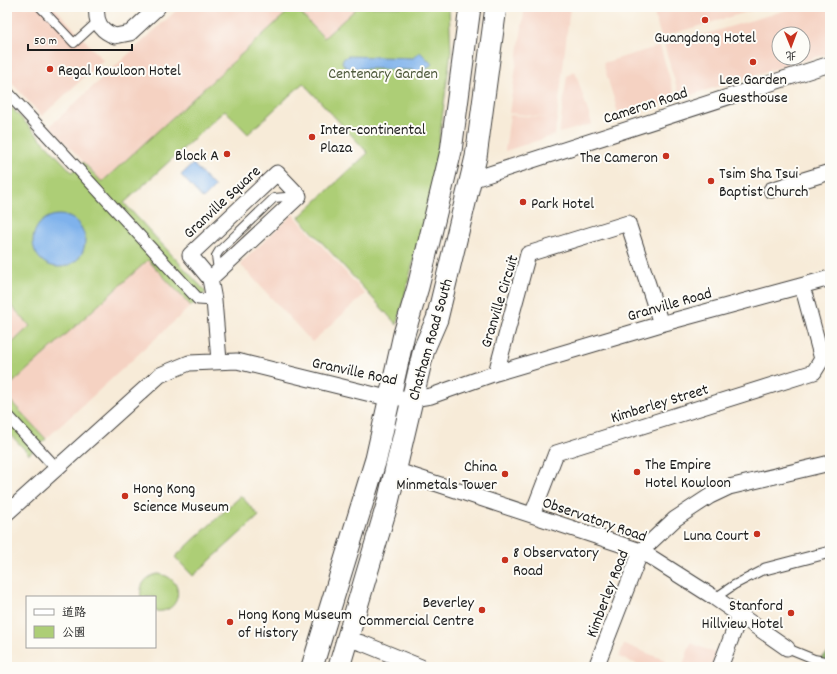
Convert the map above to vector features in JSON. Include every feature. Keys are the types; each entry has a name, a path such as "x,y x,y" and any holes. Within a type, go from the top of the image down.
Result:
{"main road":[{"name":"Chatham Road South","path":"312,667 376,460 404,334 418,287 439,201 451,150 470,7"},
{"name":"Chatham Road South","path":"339,667 388,502 424,349 437,319 471,180 476,157 496,7"},
{"path":"439,201 471,180"}],"street":[{"path":"97,7 97,22 108,34 115,36 123,36 130,33 158,7"},
{"name":"Cameron Road","path":"471,180 830,64"},
{"path":"7,92 198,300 214,300"},
{"path":"771,190 830,172"},
{"name":"Granville Square","path":"214,274 190,255 277,173 299,196 214,274 214,300 219,361"},
{"name":"Granville Circuit","path":"496,373 528,254 628,223 661,324"},
{"name":"Granville Road","path":"7,512 160,375 190,363 237,361 389,398 412,399 431,396 496,373 661,324 830,278"},
{"path":"800,286 805,296 826,357"},
{"name":"Kimberley Street","path":"532,515 556,453 814,372 826,357"},
{"path":"7,415 56,468"},
{"name":"Kimberley Road","path":"596,667 641,551 675,519 710,496 729,487 830,463"},
{"name":"Observatory Road","path":"395,470 641,551 715,598 787,648"},
{"path":"765,569 830,552"},
{"path":"720,667 740,615"},
{"path":"347,639 362,643 421,667"}],"lane":[{"path":"40,7 74,43 97,22"},
{"path":"715,598 734,585 765,569"},
{"path":"787,648 814,659 830,662"}],"shaded area":[{"name":"Regal Kowloon Hotel","path":"7,7 54,7 103,60 42,116 7,78"},
{"path":"180,7 276,7 284,15 102,182 50,126"},
{"path":"295,7 358,7 324,38"},
{"path":"525,7 570,7 555,135 505,151 510,115 552,118 509,113"},
{"path":"652,7 764,7 661,37"},
{"path":"796,7 830,7 830,53 811,58 811,26 771,26 771,66 784,66 771,70 769,67 770,71 680,98 664,45 695,36 700,49 696,37"},
{"path":"660,46 676,99 619,116 603,63"},
{"path":"575,71 592,124 559,133 567,76"},
{"path":"293,214 365,294 312,342 240,264"},
{"path":"148,259 191,306 46,439 7,397 7,388"},
{"path":"7,301 31,326 7,348"},
{"path":"691,643 717,654 711,667 682,667"},
{"path":"624,644 665,660 663,667 644,667 619,657"}],"green space":[{"name":"Centenary Garden","path":"293,7 295,7 324,38 358,7 449,7 451,51 433,186 397,325 299,217 368,153 303,83 248,134 225,110 124,203 206,292 191,306 148,260 7,388 7,348 30,326 7,301 7,103 72,172 83,162 102,182"},
{"path":"7,397 46,439 29,454 7,431"},
{"path":"241,496 259,516 193,576 175,557"},
{"path":"158,574 167,577 174,582 177,588 178,595 175,602 171,607 164,611 156,611 156,596 141,596 142,585 147,579"},
{"path":"830,651 830,667 810,667"}],"water":[{"path":"420,52 432,64 419,76 413,70 348,68 345,67 342,62 343,59 348,56 413,58"},
{"path":"193,164 215,187 203,199 181,175"},
{"path":"54,215 64,215 73,219 81,227 85,236 85,246 81,255 73,263 64,267 54,267 45,263 37,255 33,246 33,236 37,227 45,219"}],"place":[{"name":"Guangdong Hotel","path":"705,20"},
{"name":"Lee Garden Guesthouse","path":"753,62"},
{"name":"Regal Kowloon Hotel","path":"50,69"},
{"name":"Inter-continental Plaza","path":"312,137"},
{"name":"Block A","path":"227,154"},
{"name":"The Cameron","path":"666,156"},
{"name":"Tsim Sha Tsui Baptist Church","path":"711,181"},
{"name":"Park Hotel","path":"523,202"},
{"name":"The Empire Hotel Kowloon","path":"637,472"},
{"name":"China Minmetals Tower","path":"505,474"},
{"name":"Hong Kong Science Museum","path":"125,496"},
{"name":"Luna Court","path":"757,534"},
{"name":"8 Observatory Road","path":"505,560"},
{"name":"Beverley Commercial Centre","path":"482,610"},
{"name":"Stanford Hillview Hotel","path":"791,613"},
{"name":"Hong Kong Museum of History","path":"230,622"}]}
